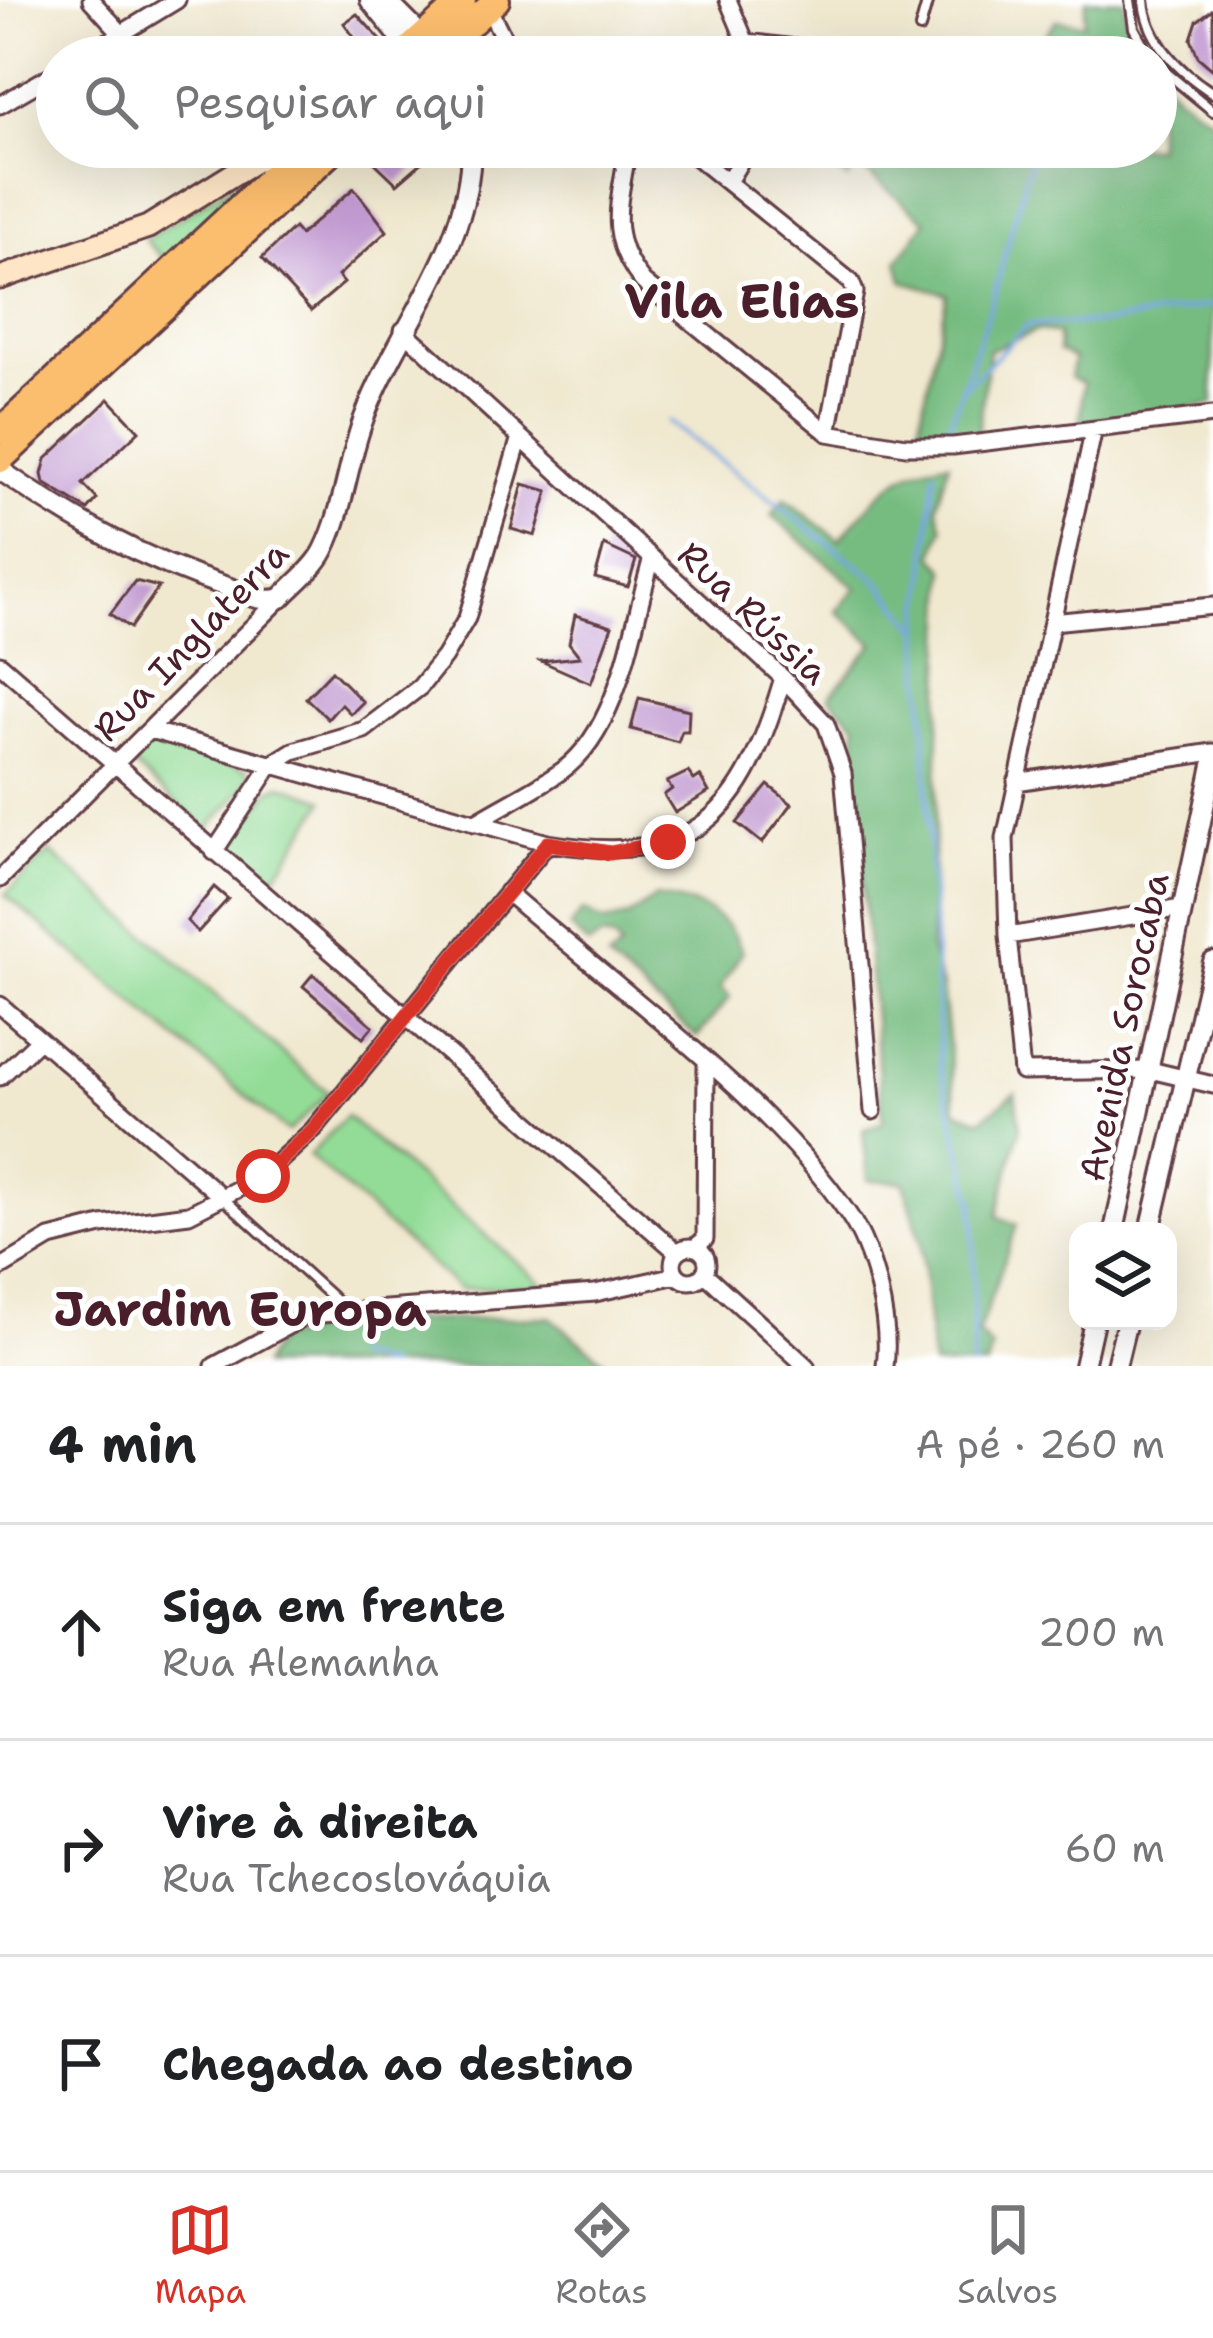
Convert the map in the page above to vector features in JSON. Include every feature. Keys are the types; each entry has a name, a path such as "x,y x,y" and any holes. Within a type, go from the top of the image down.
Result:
{"main road":[{"path":"443,36 483,2"},
{"path":"0,278 148,227 243,168"},
{"path":"0,431 281,168"},
{"path":"0,460 314,168"}],"street":[{"path":"91,0 122,34"},
{"path":"119,36 177,0"},
{"path":"370,0 400,36"},
{"path":"386,0 412,36"},
{"path":"728,0 743,36"},
{"path":"483,2 502,36"},
{"path":"0,106 36,85"},
{"name":"Rua Inglaterra","path":"0,879 324,551 364,418 403,330 452,244 471,168"},
{"path":"625,168 616,230 624,258 644,282 828,433 953,446 1093,433 1213,415"},
{"path":"713,168 839,267 855,292 828,433"},
{"path":"730,180 737,168"},
{"name":"Rua Rússia","path":"403,330 783,678 826,724 843,773 873,1112"},
{"path":"1093,433 1005,838 1008,936 1024,1075 1150,1070 1213,1085"},
{"path":"214,852 272,764 293,751 364,730 420,687 444,657 467,618 520,436"},
{"path":"0,470 97,534 154,563 261,599 281,598"},
{"path":"474,823 565,769 591,741 608,705 652,558"},
{"path":"1052,622 1213,606"},
{"path":"0,664 676,1252"},
{"path":"150,730 548,843 610,853 640,850 710,820 742,784 783,678"},
{"path":"1016,782 1213,752"},
{"name":"Avenida Sorocaba","path":"1116,1222 1213,766"},
{"path":"0,1268 50,1238 102,1225 189,1214 289,1156 548,843"},
{"path":"507,892 776,1128 851,1218 879,1293 886,1366"},
{"path":"1008,936 1182,908"},
{"name":"Avenida Sorocaba","path":"1152,1222 1213,962"},
{"path":"0,1005 223,1198"},
{"path":"0,1077 39,1040"},
{"path":"676,1252 705,1239 706,1065"},
{"path":"695,1247 706,1258 704,1273"},
{"path":"676,1252 672,1262 677,1275"},
{"path":"214,1366 237,1359 308,1315 344,1308 596,1293 677,1275 691,1281 704,1273"},
{"path":"704,1273 806,1366"},
{"path":"1084,1366 1092,1330"},
{"path":"1116,1366 1125,1330"}],"lane":[{"path":"920,28 928,0"},
{"path":"1130,0 1139,36"},
{"path":"1144,0 1145,17 1156,36"},
{"path":"1177,64 1213,93"},
{"path":"1177,83 1213,111"},
{"path":"1192,97 1201,86"},
{"path":"223,1198 344,1308"}],"green space":[{"path":"1086,0 1124,0 1132,36 1044,36 1056,20 1084,24"},
{"path":"1177,95 1213,120 1213,404 1080,425 1083,383 1070,377 1074,359 1059,351 1058,334 1038,330 989,350 978,435 916,441 947,294 903,281 898,261 926,221 862,168 1177,168"},
{"path":"258,168 268,168 167,262 145,240"},
{"path":"835,168 856,168 847,179"},
{"path":"949,462 937,506 943,528 934,555 946,570 930,949 942,986 956,1110 981,1120 1015,1093 1020,1128 997,1216 1017,1225 978,1334 992,1348 987,1366 932,1366 921,1243 904,1182 868,1180 863,1130 883,1122 856,809 856,724 829,697 874,644 837,611 856,588 772,515 785,499 839,540 886,488 913,471"},
{"path":"158,743 248,769 252,778 207,830 133,765 144,746"},
{"path":"282,785 325,800 274,879 231,844 270,790"},
{"path":"50,852 329,1093 288,1132 5,895"},
{"path":"656,897 684,902 719,918 742,952 720,988 730,997 697,1037 608,960 621,948 614,939 602,937 588,945 570,927 583,911 605,922 628,917"},
{"path":"346,1116 545,1286 459,1289 309,1156"},
{"path":"550,1317 611,1366 262,1366 276,1341 331,1326"}],"building":[{"path":"1213,9 1213,70 1198,57 1191,39 1197,21"},
{"path":"357,14 377,36 353,36 344,23"},
{"path":"380,168 416,168 397,184"},
{"path":"354,188 387,231 338,276 344,283 311,311 262,258 294,228 300,235"},
{"path":"109,399 139,431 83,484 97,499 88,510 44,483 42,474 46,459"},
{"path":"523,484 548,491 535,536 511,529"},
{"path":"604,545 636,560 628,587 595,578"},
{"path":"135,581 159,587 130,628 110,614"},
{"path":"575,615 612,626 591,683 541,661 580,657 569,643"},
{"path":"332,671 363,702 351,714 341,704 328,719 306,698"},
{"path":"639,698 689,710 688,731 682,731 678,742 631,729"},
{"path":"688,772 694,780 700,776 709,792 675,813 664,795 672,789 667,782"},
{"path":"768,785 792,804 762,843 737,823"},
{"path":"214,887 228,899 198,932 187,921"},
{"path":"313,974 373,1026 363,1038 303,986"}],"waterway":[{"path":"944,441 992,302 1028,168"},
{"path":"964,388 1028,325 1106,323 1213,305"},
{"path":"669,422 877,580 918,628"},
{"path":"935,472 920,630 940,1067 974,1204 973,1366"},
{"path":"353,1356 388,1366"}],"district":[{"name":"Vila Elias","path":"742,301"},
{"name":"Jardim Europa","path":"240,1309"}],"route":[{"path":"263,1176 313,1130 548,843 610,853 668,842"}]}
